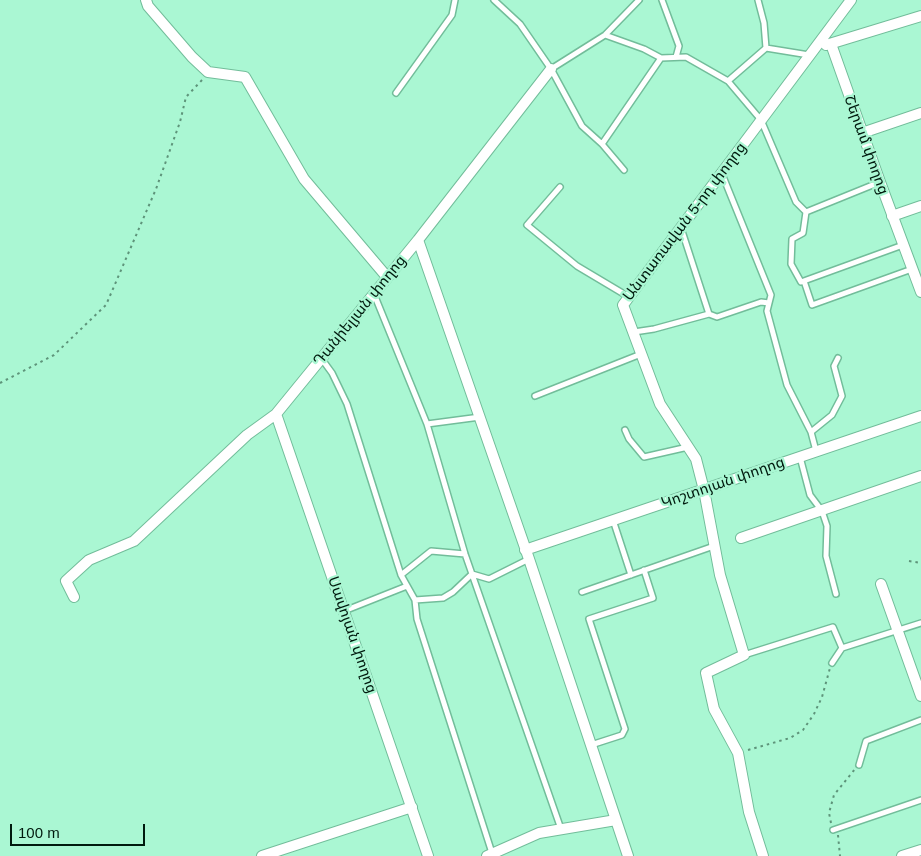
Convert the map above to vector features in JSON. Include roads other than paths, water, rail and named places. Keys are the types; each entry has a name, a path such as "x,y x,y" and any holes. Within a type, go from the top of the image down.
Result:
{"street":[{"path":"146,0 148,6 192,57 208,72 245,77 304,179 387,277"},
{"name":"Անտառավան 5-րդ փողոց","path":"744,655 720,576 696,458 660,404 623,305 851,0"},
{"path":"811,52 921,16"},
{"name":"Շերամ փողոց","path":"831,44 921,292"},
{"name":"Դանիելյան փողոց","path":"74,597 66,581 72,575 89,560 134,541 247,435 276,414 418,240 551,69"},
{"path":"862,133 921,113"},
{"path":"892,216 921,206"},
{"path":"418,240 527,554 628,856"},
{"name":"Սավոյան փողոց","path":"276,414 428,856"},
{"name":"Կոշտոյան փողոց","path":"527,554 613,520 921,416"},
{"path":"742,538 921,476"},
{"path":"881,584 921,696"},
{"path":"744,655 706,673 714,709 738,753 750,812 763,856"},
{"path":"262,856 412,807"},
{"path":"490,855 539,833 616,820"},
{"path":"902,856 921,850"}],"lane":[{"path":"396,93 452,15 455,0"},
{"path":"494,0 520,24 551,69 582,126 602,144 624,170"},
{"name":"Դանիելյան փողոց","path":"551,69 605,35 639,0"},
{"path":"662,0 679,46 676,57"},
{"path":"758,0 764,23 766,48"},
{"path":"605,35 644,49 661,58 686,57 728,82 761,120 796,202 806,212"},
{"path":"728,82 766,48 811,52"},
{"path":"602,144 661,58"},
{"path":"721,173 771,294 767,311 787,385 812,432 816,452"},
{"path":"806,212 880,182"},
{"path":"560,187 527,225 578,266 628,297"},
{"path":"806,212 803,233 792,239 791,264 801,282 903,245"},
{"path":"681,228 709,314"},
{"path":"804,281 812,305 912,269"},
{"path":"374,293 427,424 465,554 562,829"},
{"path":"633,332 654,329 709,314 717,317 761,302 769,303"},
{"path":"536,396 641,354"},
{"path":"321,358 332,373 346,404 401,574 415,600 417,619 490,855"},
{"path":"812,432 832,415 842,396 834,366 838,358"},
{"path":"427,424 480,417"},
{"path":"625,430 629,439 644,457 688,446"},
{"path":"800,457 810,495 822,511 827,526 826,556 836,594"},
{"path":"613,520 631,575"},
{"path":"582,592 715,546"},
{"path":"401,574 432,551 465,554"},
{"path":"472,574 489,579 527,554"},
{"path":"591,745 622,735 625,729 589,619 652,598 644,570"},
{"path":"415,600 443,598 453,592 472,574"},
{"path":"344,611 407,586"},
{"path":"832,664 842,648 921,623"},
{"path":"744,655 832,627 842,648"},
{"path":"859,766 866,741 921,720"},
{"path":"834,830 921,800"}]}
